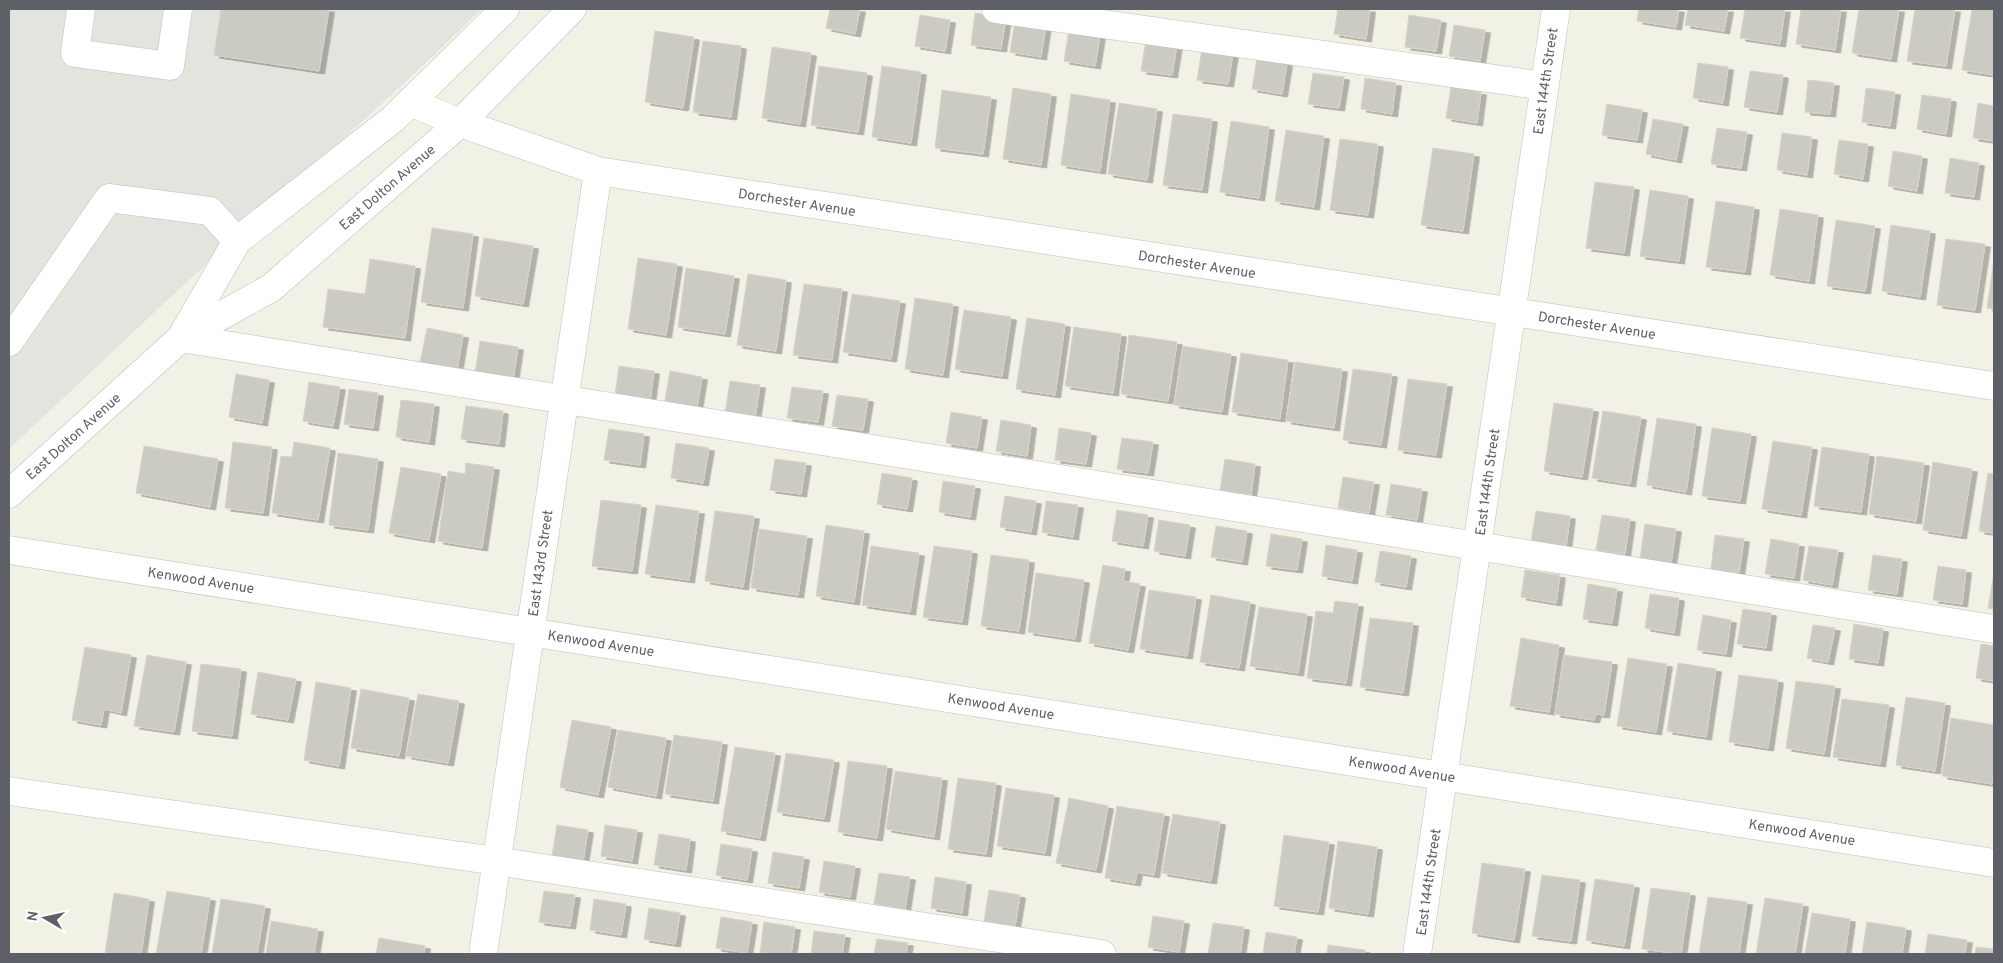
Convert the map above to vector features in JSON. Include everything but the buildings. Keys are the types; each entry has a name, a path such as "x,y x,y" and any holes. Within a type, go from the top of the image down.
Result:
{"street":[{"path":"81,9 75,53 170,66 178,9"},
{"name":"East Dolton Avenue","path":"181,338 237,241 393,119 506,9"},
{"name":"East Dolton Avenue","path":"15,480 181,338 271,288 460,123 572,9"},
{"path":"996,9 1544,86"},
{"name":"East 144th Street","path":"1417,954 1556,9"},
{"name":"Dorchester Avenue","path":"410,102 460,123 598,171 1994,386"},
{"name":"East 143rd Street","path":"483,954 598,171"},
{"path":"9,342 109,198 210,211 237,241"},
{"path":"181,338 1994,630"},
{"name":"Kenwood Avenue","path":"9,550 1994,863"},
{"path":"9,791 496,861 1102,954"}],"shaded area":[{"path":"9,9 481,9 428,61 190,279 9,449"}]}
